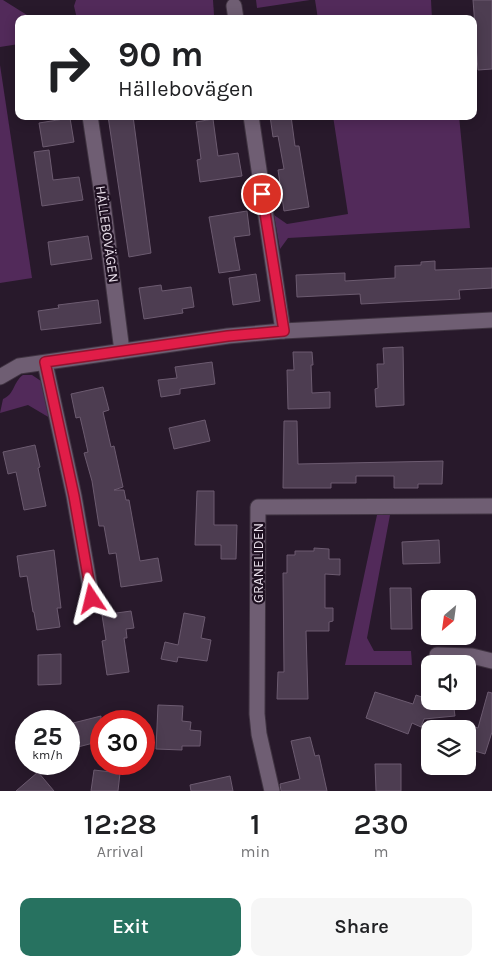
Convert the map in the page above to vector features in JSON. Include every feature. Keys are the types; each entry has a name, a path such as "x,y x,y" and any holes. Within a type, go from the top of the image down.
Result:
{"street":[{"name":"HÄLLEBOVÄGEN","path":"91,120 122,352"},
{"path":"251,120 284,331"},
{"path":"0,378 19,366 228,336 284,331 492,320"},
{"path":"45,362 74,496 92,599"},
{"name":"GRANELIDEN","path":"272,791 259,734 257,714 258,507 492,506"},
{"path":"476,657 492,662"}],"shaded area":[{"path":"0,0 3,0 27,15 15,15 15,45 0,47"},
{"path":"76,0 213,0 214,15 76,15 74,6"},
{"path":"256,0 310,0 257,8"},
{"path":"315,0 431,0 432,15 317,15"},
{"path":"0,65 32,278 0,283"},
{"path":"334,120 459,120 470,228 288,238 280,249 274,215 287,224 348,214"},
{"path":"23,375 32,375 41,381 50,418 28,405 0,413 3,399 10,394 17,381"},
{"path":"377,515 390,515 367,638 374,651 411,651 412,665 345,665"}],"building":[{"path":"473,0 492,0 492,69 478,70 477,15 474,15"},
{"path":"70,120 74,142 43,147 39,123"},
{"path":"109,120 134,120 151,253 129,257"},
{"path":"213,120 218,156 238,153 242,176 200,182 197,160 201,159 196,122"},
{"path":"271,120 292,120 295,146 299,146 309,207 284,211 278,170 284,169 278,136 273,137"},
{"path":"49,150 53,180 79,177 83,200 42,206 34,152"},
{"path":"247,211 250,235 234,237 240,270 219,273 209,217"},
{"path":"88,236 92,259 51,265 48,242"},
{"path":"435,261 435,270 492,268 492,288 459,290 460,299 361,304 360,294 297,297 296,275 345,273 345,281 395,278 395,266 421,265 421,262"},
{"path":"256,274 260,301 233,305 229,278"},
{"path":"161,285 162,291 191,287 194,307 182,309 183,313 144,319 139,288"},
{"path":"98,300 101,323 41,330 38,311 59,308 58,305"},
{"path":"403,347 404,405 376,407 375,389 378,388 377,364 384,364 383,348"},
{"path":"293,352 312,352 312,393 330,392 330,408 288,409 287,370 294,370"},
{"path":"212,362 215,384 180,389 180,394 161,397 158,380 177,378 175,367"},
{"path":"103,387 109,410 103,412 111,447 114,446 123,487 114,490 124,490 126,500 129,500 140,561 158,558 162,581 121,587 116,553 109,554 104,526 99,526 92,481 84,453 88,452 80,417 76,418 71,394"},
{"path":"205,420 210,441 174,449 169,428"},
{"path":"284,421 297,421 298,464 443,461 442,484 418,484 418,488 394,488 394,476 356,476 356,483 331,483 331,488 283,488"},
{"path":"35,445 46,506 24,510 16,472 8,474 3,452"},
{"path":"197,491 214,491 214,525 237,525 236,559 221,559 221,545 195,545"},
{"path":"439,540 440,563 403,564 402,542"},
{"path":"314,548 329,549 329,559 340,559 340,575 325,574 325,608 333,608 333,621 329,622 329,631 306,631 308,699 277,699 278,672 284,672 283,573 287,573 287,555 295,555 295,551 314,551"},
{"path":"54,550 61,608 57,608 60,627 37,630 27,576 20,577 17,556"},
{"path":"390,588 411,588 412,629 391,629"},
{"path":"131,611 134,628 126,629 127,638 124,638 129,672 107,675 102,641 106,640 102,615"},
{"path":"184,613 205,617 201,638 211,640 207,661 178,657 177,662 161,659 165,642 178,645"},
{"path":"61,654 61,684 38,685 38,655"},
{"path":"375,692 413,704 416,695 421,697 421,710 454,710 455,716 424,719 421,720 421,727 412,723 408,734 366,718"},
{"path":"488,692 492,693 492,732 485,754 476,751 476,727 478,728"},
{"path":"158,705 183,706 182,721 191,722 190,730 201,731 200,746 182,746 182,750 156,749"},
{"path":"90,719 90,744 80,746 80,721"},
{"path":"310,737 315,756 319,755 327,791 281,791 280,784 300,779 291,741"},
{"path":"375,764 401,764 401,791 376,791"},
{"path":"35,775 41,775 54,791 16,791"},
{"path":"93,775 120,775 118,791 91,791"},
{"path":"230,776 233,791 191,791 190,785"}],"route":[{"path":"92,599 74,496 45,362 228,336 284,331 262,194"}]}
